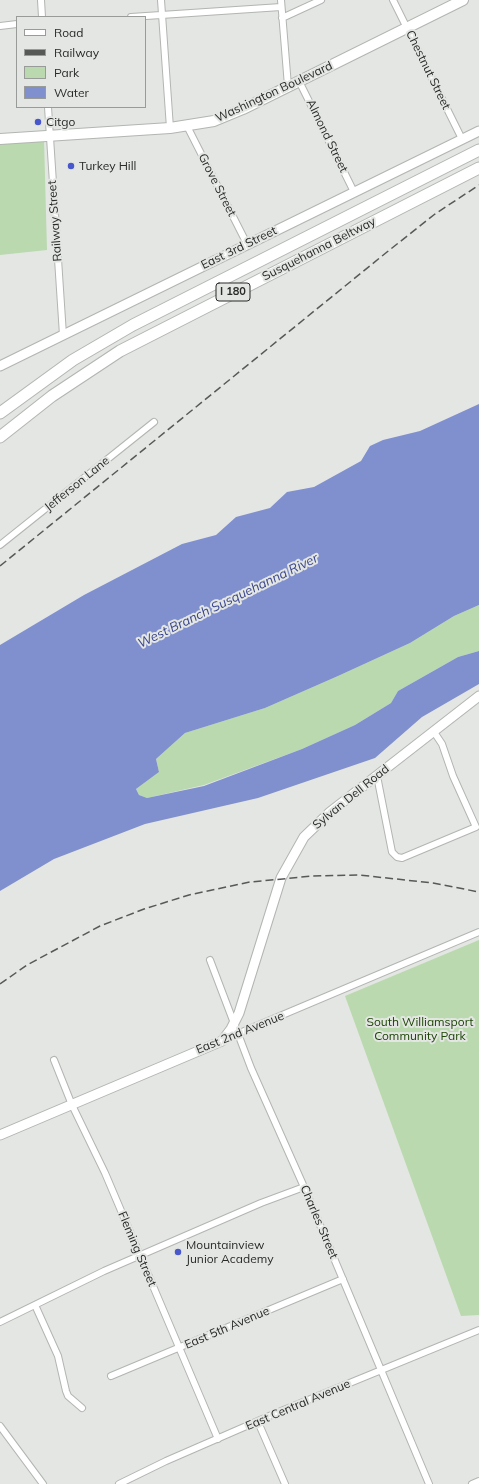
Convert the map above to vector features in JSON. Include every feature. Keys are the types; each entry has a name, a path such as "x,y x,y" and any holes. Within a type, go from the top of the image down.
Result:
{"highway":[{"name":"Susquehanna Beltway","path":"0,413 73,360 133,325 479,150"},
{"name":"Susquehanna Beltway","path":"0,437 52,396 96,365 154,332 479,168"},
{"path":"0,447 96,365"}],"main road":[{"name":"Washington Boulevard","path":"0,139 170,128 223,118 463,0"}],"street":[{"path":"41,0 42,16"},
{"path":"161,0 170,128"},
{"path":"282,18 321,0"},
{"name":"Chestnut Street","path":"393,0 462,139"},
{"path":"146,16 281,3 288,86"},
{"path":"0,26 16,24"},
{"name":"Almond Street","path":"299,81 354,192"},
{"name":"Railway Street","path":"48,108 63,336"},
{"name":"Grove Street","path":"187,126 247,244"},
{"name":"East 3rd Street","path":"0,366 479,131"},
{"name":"Jefferson Lane","path":"0,545 154,422"},
{"name":"Sylvan Dell Road","path":"222,1041 235,1023 244,999 279,883 296,849 314,826 479,696"},
{"path":"376,776 392,852 396,857 402,858 476,827 473,816 453,776 442,744 434,732"},
{"name":"East 2nd Avenue","path":"0,1135 479,932"},
{"name":"Charles Street","path":"210,960 238,1034 276,1126 343,1278 429,1484"},
{"name":"Fleming Street","path":"54,1060 72,1105 105,1173 178,1349 218,1439"},
{"path":"0,1322 140,1255 304,1187"},
{"name":"East 5th Avenue","path":"111,1376 343,1278"},
{"path":"35,1305 58,1356 66,1391 82,1408"},
{"name":"East Central Avenue","path":"119,1484 218,1439 479,1330"},
{"path":"258,1422 285,1484"},
{"path":"0,1426 43,1484"},
{"path":"472,1484 479,1481"}],"green space":[{"path":"44,140 47,250 0,255 0,143"},
{"path":"479,605 479,651 458,657 398,691 391,703 355,725 302,749 204,785 147,798 139,795 136,789 159,772 156,759 185,733 265,708 410,643 454,616"},
{"name":"South Williamsport Community Park","path":"479,940 479,1315 461,1316 345,996"}],"water":[{"name":"West Branch Susquehanna River","path":"479,404 479,605 454,616 410,643 265,708 185,733 156,759 159,772 136,789 139,795 147,798 204,786 302,749 355,725 391,703 398,691 458,657 479,651 479,684 422,717 375,758 258,798 145,824 54,859 0,891 0,645 84,595 182,544 216,535 236,517 270,508 287,492 314,487 361,461 370,446 383,440 420,431"}],"railway":[{"path":"0,566 387,252 435,214 479,185"},
{"path":"0,984 27,965 100,926 144,909 189,895 250,882 313,876 359,875 433,883 479,892"}],"place":[{"name":"Citgo","path":"38,122"},
{"name":"Turkey Hill","path":"71,166"},
{"name":"Mountainview Junior Academy","path":"178,1252"}]}
